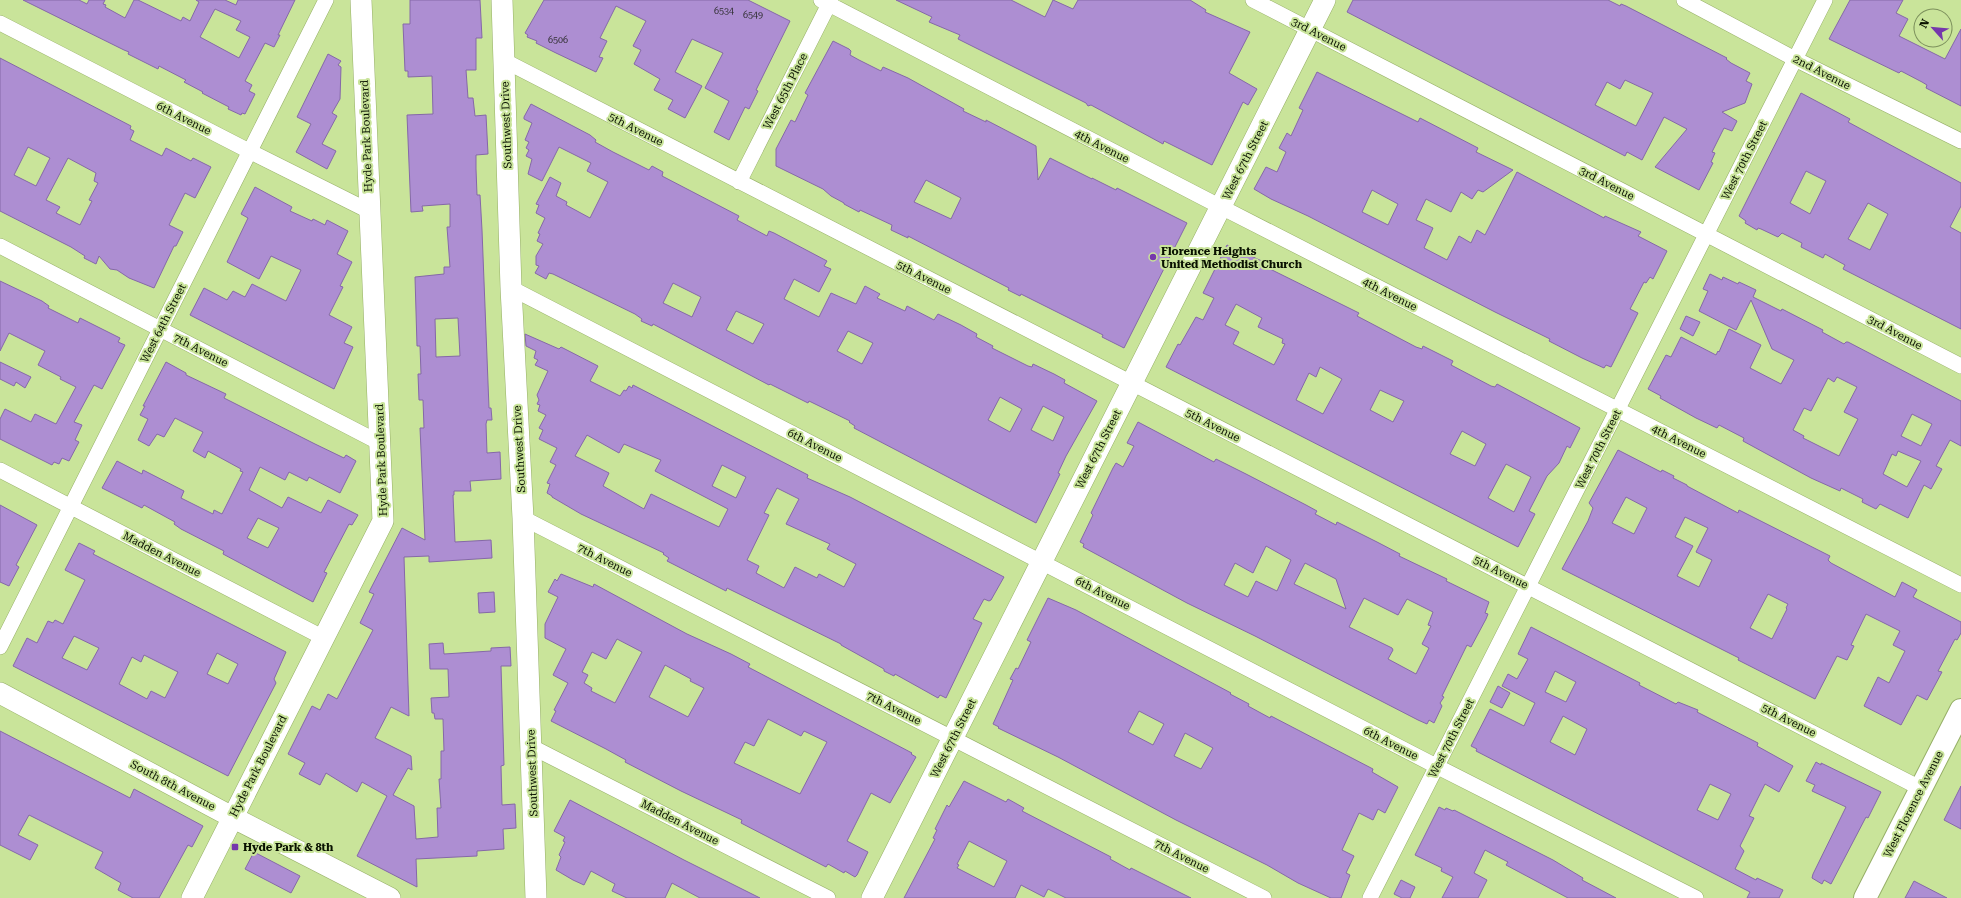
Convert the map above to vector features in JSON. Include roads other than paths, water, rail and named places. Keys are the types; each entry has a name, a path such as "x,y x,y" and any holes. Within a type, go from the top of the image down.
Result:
{"main road":[{"name":"West Florence Avenue","path":"1865,898 1961,710"}],"street":[{"name":"West 64th Street","path":"0,647 326,0"},
{"name":"Hyde Park Boulevard","path":"192,898 383,521 361,0"},
{"name":"Southwest Drive","path":"502,0 511,288 523,518 536,898"},
{"name":"3rd Avenue","path":"1253,0 1961,366"},
{"name":"West 67th Street","path":"872,898 1325,0"},
{"name":"2nd Avenue","path":"1684,0 1795,59 1961,141"},
{"name":"West 70th Street","path":"1370,898 1825,0"},
{"name":"West 65th Place","path":"739,182 827,1"},
{"name":"4th Avenue","path":"827,1 1221,207 1961,585"},
{"name":"6th Avenue","path":"0,23 249,152 369,211"},
{"name":"5th Avenue","path":"505,61 1920,788"},
{"name":"7th Avenue","path":"0,246 380,443"},
{"name":"6th Avenue","path":"511,288 1436,766 1696,898"},
{"name":"Madden Avenue","path":"0,470 324,638"},
{"name":"7th Avenue","path":"523,518 1264,898"},
{"name":"South 8th Avenue","path":"0,693 232,817 390,898"},
{"name":"Madden Avenue","path":"532,746 828,898"}],"place":[{"name":"Florence Heights United Methodist Church","path":"1153,257"},
{"name":"Hyde Park & 8th","path":"235,847"}]}
